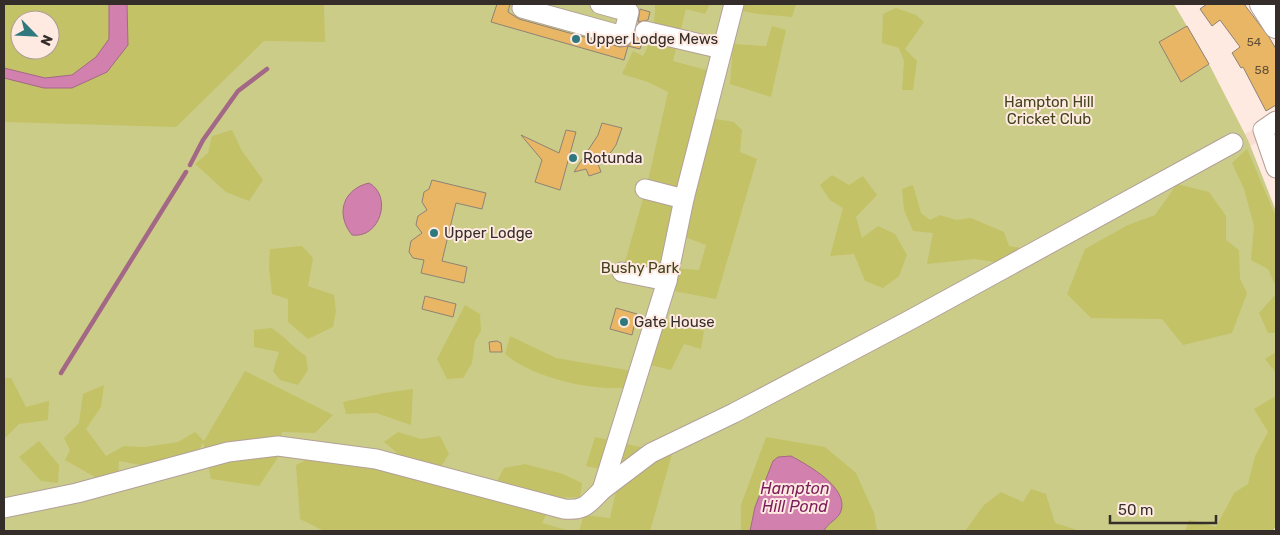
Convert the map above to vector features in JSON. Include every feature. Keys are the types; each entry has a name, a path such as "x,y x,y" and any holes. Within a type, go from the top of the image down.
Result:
{"main road":[{"path":"1262,4 1276,26"}],"lane":[{"path":"524,4 522,8 623,36 634,28 722,49"},
{"path":"600,4 628,12 634,28"},
{"path":"602,490 667,281 684,199 734,4"},
{"path":"1276,121 1262,130 1276,168"},
{"path":"4,508 77,493 228,452 278,446 376,459 564,509 578,510 587,506 602,490 651,453 726,417 910,320 1233,143"},
{"path":"645,189 684,199"},
{"path":"622,272 667,281"}],"shaded area":[{"path":"4,4 324,4 325,42 264,41 176,127 4,122"},
{"path":"655,4 710,4 705,14 686,9 673,61 710,71 698,116 734,122 742,130 740,152 757,159 716,299 674,291 674,268 699,270 706,245 674,233 665,272 657,274 625,262 648,181 668,92 648,82 622,74 633,51 643,56 649,44 653,31"},
{"path":"720,4 796,4 792,17 747,12"},
{"path":"896,8 916,15 924,22 905,49 917,61 913,90 902,90 904,61 899,48 882,43 883,14"},
{"path":"772,26 786,30 771,97 730,84 733,44 766,46"},
{"path":"1276,115 1276,133 1250,146 1245,134"},
{"path":"232,130 242,151 263,180 249,201 226,192 195,164 208,153 212,136"},
{"path":"1247,149 1276,217 1276,287 1268,269 1251,260 1254,226 1244,189 1232,163"},
{"path":"832,175 849,185 863,176 877,195 856,217 862,238 878,226 895,234 907,255 899,276 883,288 865,281 854,254 830,256 843,208 830,200 820,185"},
{"path":"1177,184 1209,192 1226,216 1226,240 1239,250 1240,279 1247,293 1232,333 1183,345 1162,319 1091,318 1067,294 1085,249 1128,225 1155,215"},
{"path":"913,185 921,213 930,220 940,215 956,220 971,218 1004,232 1009,246 1021,248 1021,261 1015,265 975,259 927,264 933,233 913,231 904,210 902,189"},
{"path":"302,246 313,258 308,286 334,295 336,311 333,327 308,339 288,322 288,299 272,294 269,267 270,249"},
{"path":"1276,294 1276,333 1268,333 1259,313"},
{"path":"465,305 480,314 481,331 475,341 472,363 463,378 447,379 437,359"},
{"path":"663,321 704,331 701,349 684,344 671,370 650,365"},
{"path":"271,328 306,356 308,370 298,385 280,380 273,371 279,352 254,347 254,330"},
{"path":"510,336 556,358 633,371 630,387 615,388 582,385 531,370 505,354"},
{"path":"1276,352 1276,373 1265,359"},
{"path":"245,371 333,415 315,433 282,432 277,459 259,486 211,479 203,442 198,453 173,471 119,461 118,478 100,480 65,460 70,450 64,438 79,423 83,394 104,385 101,407 86,429 106,456 124,446 145,447 178,442 195,432 204,441"},
{"path":"4,378 11,378 26,407 49,401 48,420 19,424 4,439"},
{"path":"413,389 411,425 376,413 346,414 343,402"},
{"path":"1276,396 1276,526 1273,531 1185,531 1189,520 1216,527 1234,493 1248,484 1255,456 1268,432 1254,409"},
{"path":"398,432 421,439 440,436 449,454 440,468 496,483 504,468 525,464 563,474 582,483 580,497 555,498 542,523 570,531 324,531 300,519 296,465 335,445 394,456 396,452 384,442"},
{"path":"595,437 672,454 650,531 579,531 584,515 610,518 620,473 586,466"},
{"path":"766,437 825,447 856,473 874,513 877,531 741,531 741,505"},
{"path":"39,441 59,465 58,483 41,481 19,457"},
{"path":"1031,489 1046,494 1055,523 1080,531 965,531 984,505 1001,492 1023,502"}],"green space":[{"name":"Bushy Park","path":"4,4 1174,4 1209,64 1248,140 1276,211 1276,511 1262,531 4,531"}],"water":[{"path":"109,4 127,4 128,45 107,72 72,88 44,88 4,78 4,68 45,78 72,75 96,57 109,39"},
{"path":"369,183 376,189 380,197 382,206 380,215 376,224 370,230 362,234 352,235 344,219 344,203 353,191"},
{"name":"Hampton Hill Pond","path":"791,456 816,471 833,486 842,502 840,514 824,531 750,531 755,507 773,461 778,457"}],"building":[{"name":"Upper Lodge Mews","path":"497,4 510,4 508,12 519,19 620,47 628,46 624,60 491,22"},
{"path":"1207,4 1244,4 1269,37 1276,49 1276,105 1266,111 1243,67 1241,68 1232,53 1240,47 1220,20 1212,26 1200,9"},
{"path":"640,9 650,12 648,20 638,22"},
{"path":"1187,26 1209,64 1181,82 1159,42"},
{"path":"635,35 642,42 640,49 628,46"},
{"path":"602,123 622,128 616,145 598,164 601,172 589,176 586,169 574,172 598,135"},
{"path":"566,130 576,132 560,190 535,182 542,160 521,135 559,153"},
{"name":"Upper Lodge","path":"432,180 486,193 482,209 456,203 442,261 467,267 464,283 421,273 424,260 413,258 409,252 411,241 422,233 416,225 418,216 427,210 422,202 424,192 429,189"},
{"path":"425,296 456,304 453,317 422,309"},
{"name":"Gate House","path":"616,308 637,314 632,335 610,329"},
{"path":"497,341 501,343 502,352 490,352 489,342"}],"waterway":[{"path":"190,165 203,140 238,91 267,69"},
{"path":"61,373 186,172"}],"place":[{"name":"Upper Lodge Mews","path":"576,39"},
{"name":"Rotunda","path":"573,158"},
{"name":"Upper Lodge","path":"434,233"},
{"name":"Gate House","path":"624,322"}],"park label":[{"name":"Hampton Hill Cricket Club","path":"1049,110"}]}
